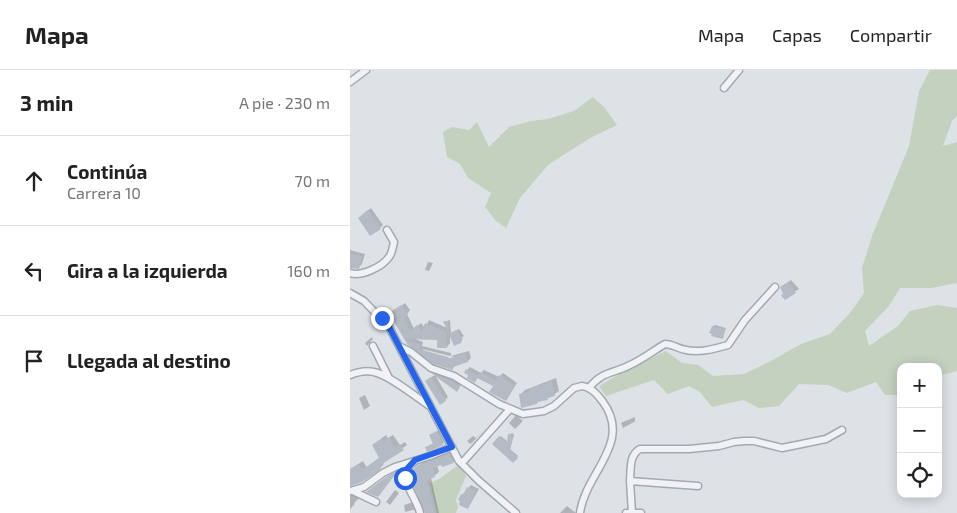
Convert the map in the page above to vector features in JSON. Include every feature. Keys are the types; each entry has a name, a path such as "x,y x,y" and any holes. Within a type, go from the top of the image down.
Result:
{"street":[{"path":"350,82 366,70"},
{"path":"724,88 739,70"},
{"path":"350,273 363,274 390,257 394,242 387,230"},
{"path":"589,388 595,379 603,374 618,371 631,365 665,344 685,350 698,351 728,345 745,320 775,287"},
{"path":"350,293 364,301 389,327 462,463 479,481 516,513"},
{"path":"373,346 389,378"},
{"path":"399,346 411,352 431,368 454,376 510,409 523,414 544,411 554,406 574,388 582,386 594,391 607,408 612,421 614,435 608,452 585,494 580,513"},
{"path":"350,374 374,372 389,378 430,405"},
{"path":"462,463 510,409"},
{"path":"632,513 630,480 632,456 640,449 689,449 744,441 754,441 782,448 826,440 842,430"},
{"path":"351,491 364,487 395,467 452,447"},
{"path":"415,460 406,470 405,478 418,504 420,513"},
{"path":"630,480 698,486"},
{"path":"351,491 376,502"},
{"path":"626,513 641,513"}],"green space":[{"path":"930,70 957,70 957,116 952,121 943,146 957,142 957,283 931,288 900,288 889,306 865,331 869,346 898,326 910,311 937,305 957,308 957,371 942,375 942,363 897,363 897,395 885,395 876,382 847,393 828,385 799,384 779,406 759,408 743,400 712,407 700,392 689,386 668,394 654,380 606,396 599,386 666,351 682,363 698,365 713,376 744,374 801,344 830,334 850,313 864,293 862,268 872,236 909,146 919,91"},
{"path":"593,97 604,107 617,125 590,138 548,165 520,198 506,228 496,221 485,207 491,193 468,178 460,164 447,157 443,132 452,127 469,130 477,122 489,147 509,127 548,119 574,111"},
{"path":"458,465 466,476 456,500 458,507 456,513 437,513 430,483 439,479"}],"building":[{"path":"368,210 381,229 370,236 358,218"},
{"path":"350,254 362,256 359,269 350,268"},
{"path":"788,282 796,293 785,300 781,295 783,294 780,287"},
{"path":"401,305 408,314 404,318 410,331 417,325 422,332 425,323 446,332 447,348 437,348 437,340 404,339 389,313"},
{"path":"443,321 448,321 449,334 456,330 463,339 460,340 461,343 454,346"},
{"path":"712,326 725,329 723,339 711,336 712,334 709,333"},
{"path":"404,339 420,345 419,349 448,357 448,359 465,353 468,362 453,367 453,370 433,364 407,344"},
{"path":"466,369 478,376 480,372 496,380 499,375 515,386 506,401 489,392 493,386 477,378 475,383 467,378 468,375 464,373"},
{"path":"431,373 460,386 457,392"},
{"path":"431,377 446,401 440,405 425,381"},
{"path":"552,381 555,396 547,398 548,400 537,402 537,404 521,408 519,394"},
{"path":"437,431 443,445 427,452 425,447 433,444 429,435"},
{"path":"508,434 514,435 510,450 518,458 513,463 492,444 499,436 507,443"},
{"path":"382,438 384,441 389,438 395,448 400,445 404,450 379,466 381,469 362,482 350,486 350,469 359,464 362,470 379,458 372,445"},
{"path":"449,453 454,463 433,468 435,477 427,480 435,513 425,513 412,483 411,472 418,465"},
{"path":"399,471 401,480 394,476 378,497 366,492 386,477"},
{"path":"467,487 476,492 468,509 459,505 460,501 458,500"}],"route":[{"path":"382,318 389,327 452,447 415,460 406,470 405,478"}]}
